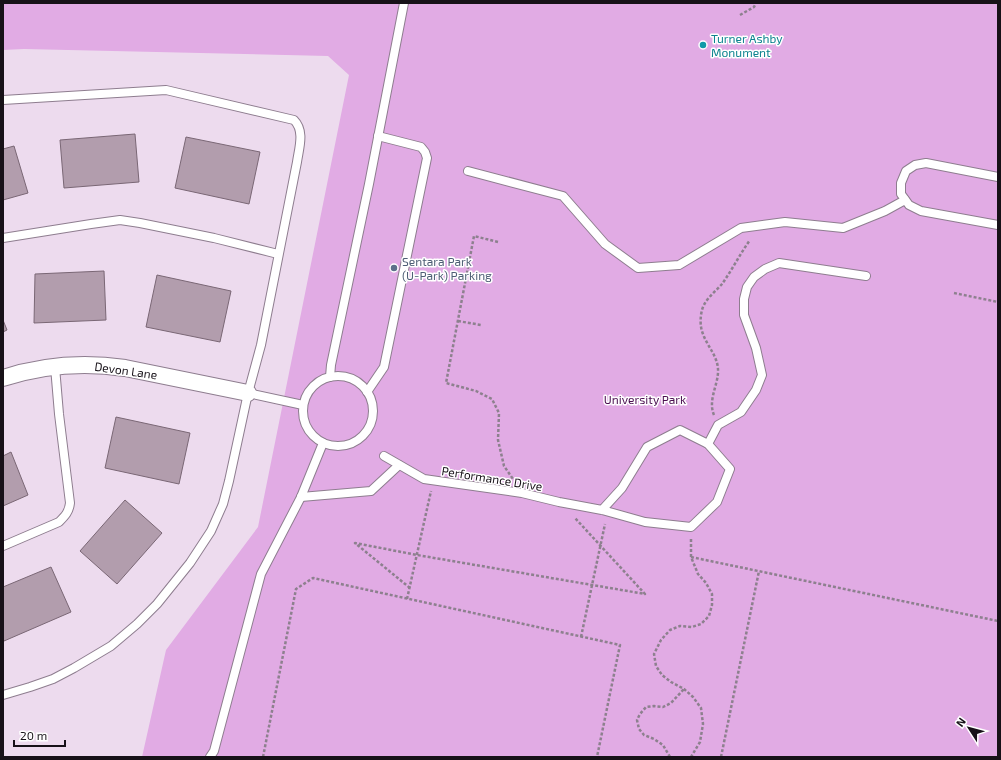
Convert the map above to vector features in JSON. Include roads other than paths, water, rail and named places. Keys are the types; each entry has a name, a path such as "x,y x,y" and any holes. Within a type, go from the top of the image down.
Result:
{"street":[{"name":"Devon Lane","path":"3,378 55,367 85,365 112,366 248,393"}],"lane":[{"path":"330,377 331,365 404,3"},
{"path":"3,100 166,90 294,120 298,125 300,133 297,162 261,345 248,393 229,481 223,504 214,526 190,564 157,604 116,642 99,654 53,679 3,695"},
{"path":"367,392 384,367 427,158 425,152 421,148 378,136"},
{"path":"998,177 926,163 915,165 906,171 901,182 901,194 905,200 909,205 921,211 998,225"},
{"path":"468,171 563,196 605,244 638,268 679,265 741,228 785,222 843,228 885,211 905,200"},
{"path":"3,238 120,220 206,237 278,254"},
{"path":"604,510 622,488 647,447 680,430 708,444 718,424 741,412 756,390 762,375 756,348 744,315 744,299 747,287 754,277 765,269 779,263 866,276"},
{"path":"3,546 59,522 67,514 70,503 58,414 55,367"},
{"path":"338,376 356,381 370,396 372,413 366,431 351,443 341,446 332,446 315,438 309,431 303,414 303,405 310,390 323,379 330,377 338,376"},
{"path":"248,393 303,405"},
{"path":"210,757 214,751 261,574 301,497 323,443"},
{"name":"Performance Drive","path":"384,456 424,479 522,493 559,502 604,510 645,522 691,527 717,502 730,469 708,444"},
{"path":"301,497 371,491 399,465"}],"place":[{"name":"Turner Ashby Monument","path":"703,45"},
{"name":"Sentara Park (U-Park) Parking","path":"394,268"}],"park label":[{"name":"University Park","path":"645,399"}]}
